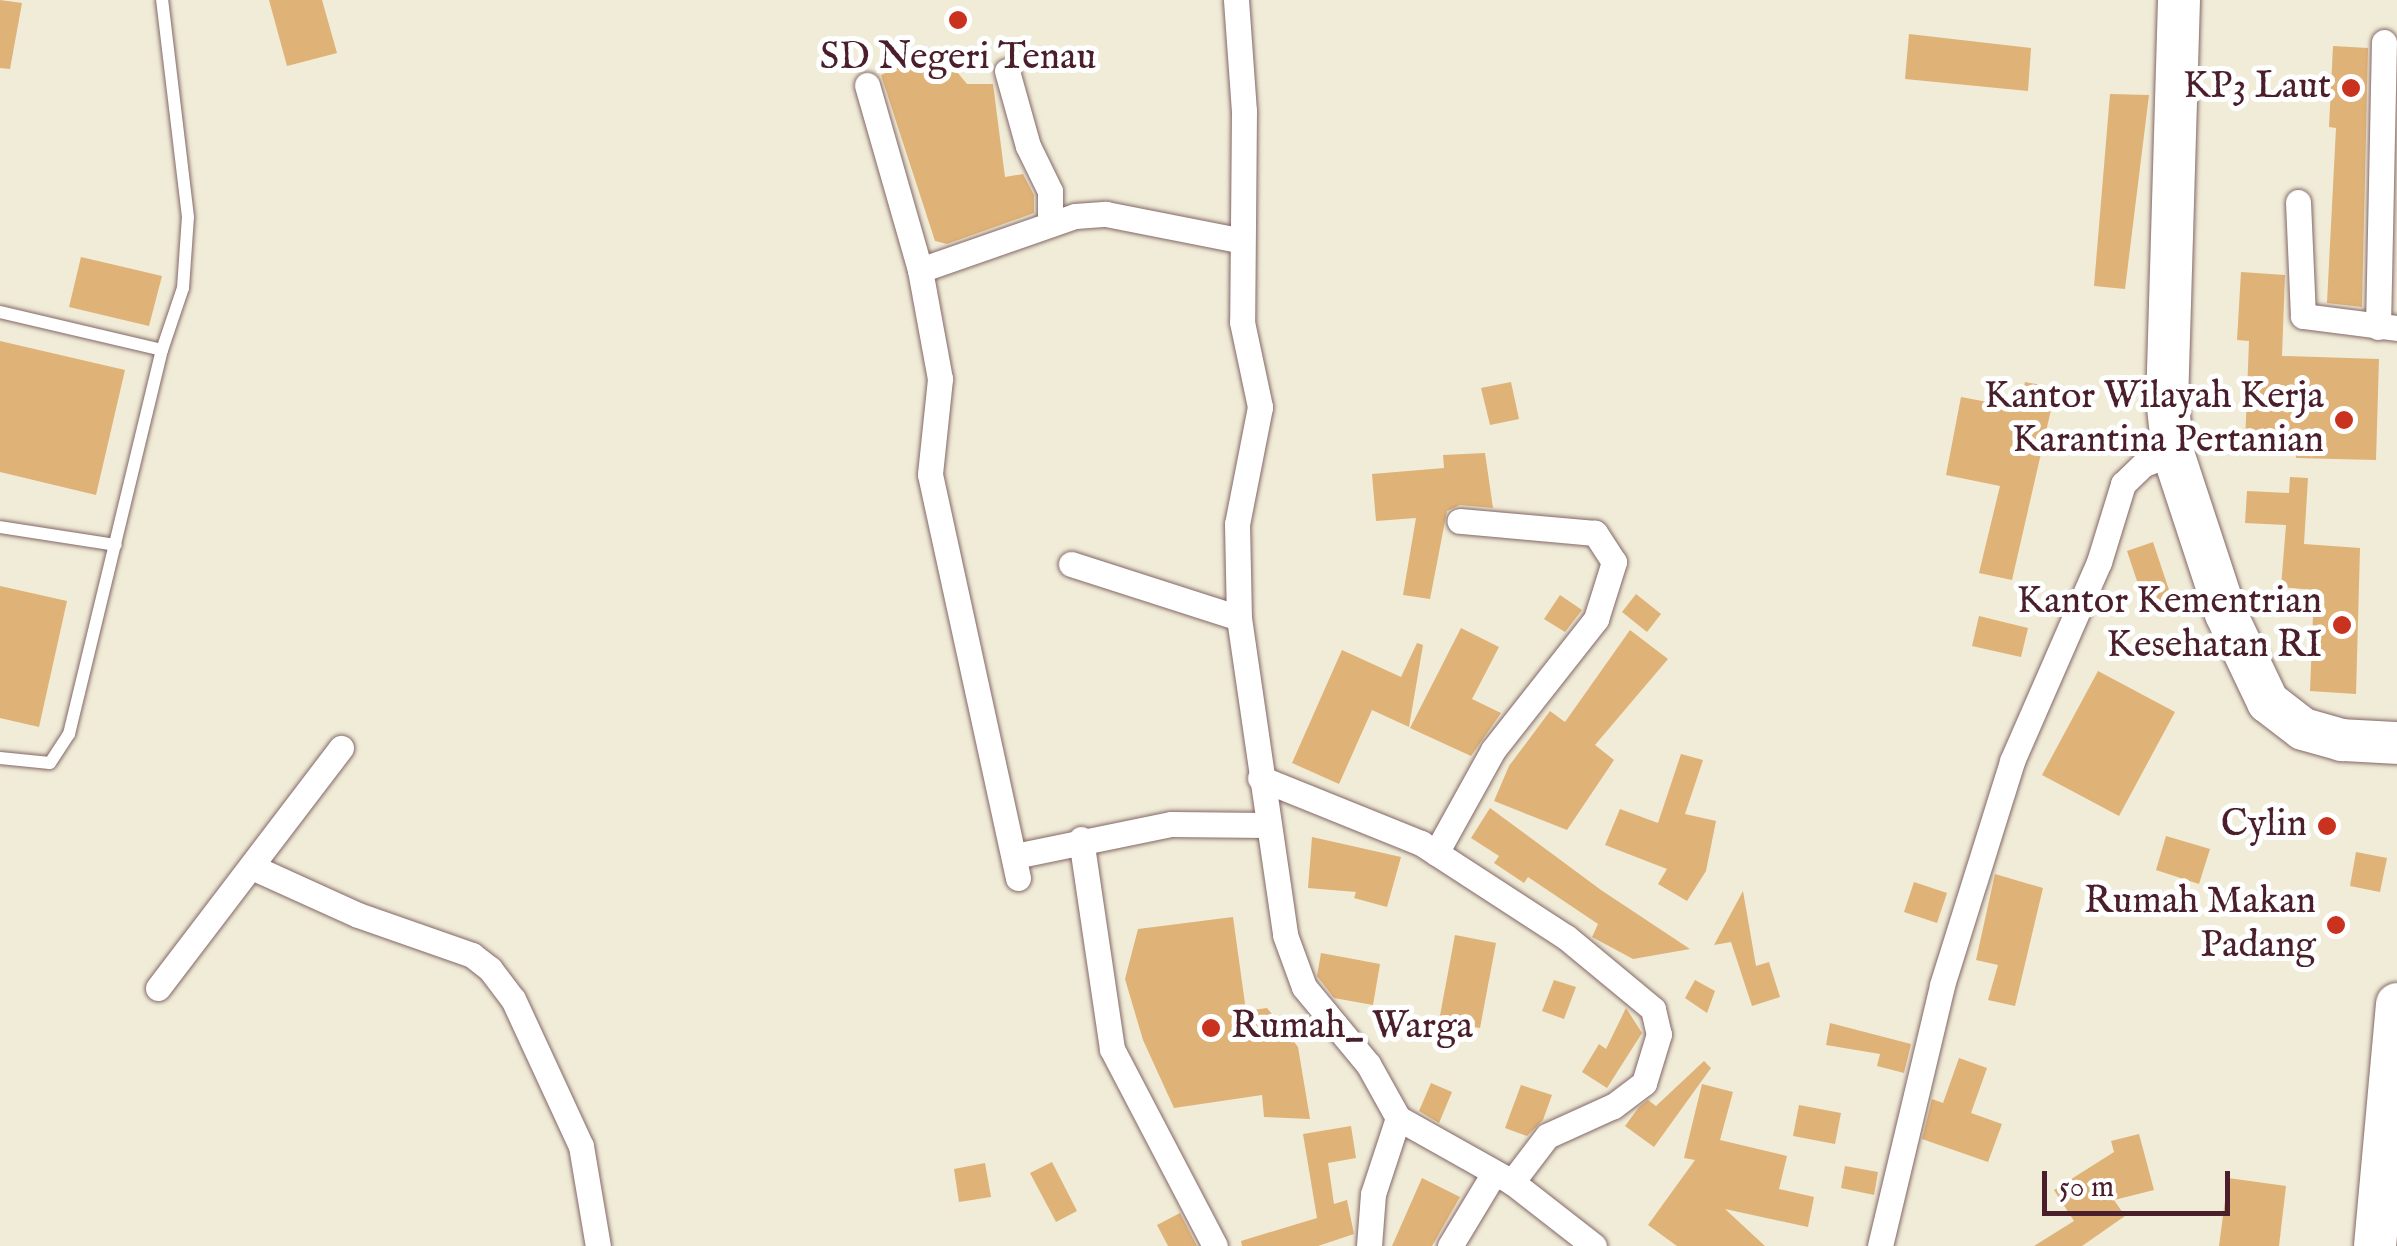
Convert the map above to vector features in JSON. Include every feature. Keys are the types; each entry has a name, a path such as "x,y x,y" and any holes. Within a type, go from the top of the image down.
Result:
{"highway":[{"path":"2179,0 2167,398 2173,453 2226,614 2268,702 2303,730 2342,740 2397,743"},
{"path":"2375,1246 2378,1152 2397,1004"}],"street":[{"path":"1236,0 1244,110 1242,322 1260,407 1237,524 1239,618 1285,936 1304,987 1368,1064 1398,1118 1503,1177 1594,1246"},
{"path":"2298,202 2303,316 2387,328 2384,42"},
{"path":"1008,71 1028,146 1050,190 1050,223"},
{"path":"867,85 920,270 940,379 930,474 1016,867 1081,839 1171,824 1267,825"},
{"path":"920,270 1050,223 1106,214 1240,240"},
{"path":"1880,1246 1942,985 2012,761 2099,562 2123,484 2144,464 2173,453"},
{"path":"1436,853 1493,750 1596,619 1613,579 1612,554 1595,533 1460,521"},
{"path":"1070,564 1239,618"},
{"path":"158,988 340,748"},
{"path":"1260,778 1436,853 1566,937 1636,991 1657,1020 1644,1083 1632,1095 1547,1136 1503,1177 1450,1246"},
{"path":"1081,839 1112,1048 1215,1246"},
{"path":"252,867 358,916 472,955 490,969 513,999 547,1084 581,1146 598,1246"},
{"path":"1370,1246 1373,1194 1398,1118"}],"lane":[{"path":"0,758 31,766 50,763 62,750 162,350 189,260 162,0"},
{"path":"0,312 162,350"},
{"path":"0,526 116,545"},
{"path":"2378,1152 2397,1081"}],"building":[{"path":"0,0 22,3 10,69 0,68"},
{"path":"269,0 322,0 337,53 287,66"},
{"path":"1909,34 2031,48 2028,91 1905,79"},
{"path":"2333,46 2368,48 2362,307 2327,303 2336,128 2329,127"},
{"path":"938,49 967,84 993,84 1005,177 1023,174 1034,195 1034,213 947,244 935,241 881,75"},
{"path":"2110,94 2149,95 2125,289 2094,286"},
{"path":"81,257 162,276 149,326 69,307"},
{"path":"2241,272 2285,275 2282,356 2379,359 2376,460 2296,458 2296,445 2245,444 2249,341 2237,340"},
{"path":"0,341 125,370 96,495 0,472"},
{"path":"1511,382 1519,419 1490,425 1481,388"},
{"path":"2025,382 2056,388 2012,580 1979,573 2000,486 1946,475 1961,397 2019,408"},
{"path":"1485,453 1493,508 1460,505 1447,511 1430,599 1403,595 1416,518 1376,521 1372,474 1444,468 1443,455"},
{"path":"2290,477 2308,478 2304,544 2360,548 2356,694 2310,691 2314,590 2281,587 2286,525 2245,523 2247,491 2289,493"},
{"path":"2153,542 2173,602 2147,611 2127,551"},
{"path":"0,586 67,601 39,727 0,718"},
{"path":"1636,594 1661,614 1647,632 1622,612"},
{"path":"1560,595 1582,610 1565,632 1544,619"},
{"path":"1979,616 2028,628 2021,657 1972,646"},
{"path":"1461,628 1499,647 1472,699 1501,713 1471,756 1410,728"},
{"path":"1630,630 1668,659 1595,745 1614,760 1567,830 1494,801 1509,766 1550,711 1565,722"},
{"path":"1417,643 1423,645 1409,727 1372,710 1339,784 1292,763 1342,650 1401,677"},
{"path":"2098,671 2175,712 2119,816 2042,775"},
{"path":"1681,754 1703,760 1685,814 1716,821 1706,871 1687,901 1658,884 1667,869 1605,845 1620,809 1658,823"},
{"path":"1490,808 1601,890 1690,949 1633,959 1592,937 1598,924 1528,877 1524,883 1494,863 1499,856 1471,838"},
{"path":"2166,836 2210,849 2199,884 2156,870"},
{"path":"1312,837 1401,857 1387,907 1354,898 1356,892 1308,888"},
{"path":"2356,852 2387,858 2380,892 2350,886"},
{"path":"1995,874 2043,888 2015,1006 1988,1000 1998,965 1976,960"},
{"path":"1914,882 1947,893 1937,923 1904,912"},
{"path":"1743,891 1756,966 1769,962 1780,997 1752,1006 1731,942 1714,945"},
{"name":"Rumah_ Warga","path":"1233,917 1246,1011 1267,1008 1298,1047 1310,1119 1264,1117 1262,1095 1174,1108 1143,1040 1125,979 1138,929"},
{"path":"1455,935 1496,943 1480,1028 1439,1021"},
{"path":"1321,953 1380,964 1373,1005 1334,998 1317,976"},
{"path":"1554,980 1576,987 1564,1019 1542,1011"},
{"path":"1695,980 1715,991 1707,1013 1685,998"},
{"path":"1626,1008 1642,1033 1607,1088 1582,1072 1599,1044 1606,1049"},
{"path":"1830,1023 1911,1044 1904,1073 1877,1066 1880,1054 1826,1045"},
{"path":"1959,1058 1987,1068 1971,1113 2002,1124 1988,1162 1922,1139 1932,1099 1943,1103"},
{"path":"1704,1061 1711,1068 1654,1147 1625,1126 1639,1107 1648,1100 1656,1106"},
{"path":"1431,1083 1452,1092 1439,1123 1419,1111"},
{"path":"1702,1084 1733,1092 1720,1140 1787,1156 1779,1189 1814,1197 1808,1227 1725,1209 1765,1246 1677,1246 1648,1225 1695,1160 1684,1158"},
{"path":"1521,1085 1552,1095 1543,1120 1527,1136 1505,1128"},
{"path":"1799,1105 1841,1113 1835,1144 1793,1136"},
{"path":"1351,1126 1356,1158 1328,1163 1334,1204 1347,1200 1354,1234 1318,1246 1242,1246 1241,1241 1317,1218 1303,1134"},
{"path":"2139,1134 2154,1190 2114,1200 2125,1216 2082,1246 2034,1246 2074,1221 2054,1190 2114,1152 2111,1141"},
{"path":"1052,1162 1077,1211 1056,1222 1030,1173"},
{"path":"985,1163 991,1197 959,1202 954,1169"},
{"path":"1845,1166 1878,1172 1874,1195 1841,1188"},
{"path":"1422,1178 1460,1197 1432,1246 1392,1246"},
{"path":"2228,1178 2286,1186 2279,1246 2219,1246"},
{"path":"1180,1213 1197,1246 1168,1246 1157,1225"}],"place":[{"name":"SD Negeri Tenau","path":"958,20"},
{"name":"KP3 Laut","path":"2351,88"},
{"name":"Kantor Wilayah Kerja Karantina Pertanian","path":"2344,420"},
{"name":"Kantor Kementrian Kesehatan RI","path":"2342,625"},
{"name":"Cylin","path":"2327,826"},
{"name":"Rumah Makan Padang","path":"2336,925"},
{"name":"Rumah_ Warga","path":"1211,1028"}]}
